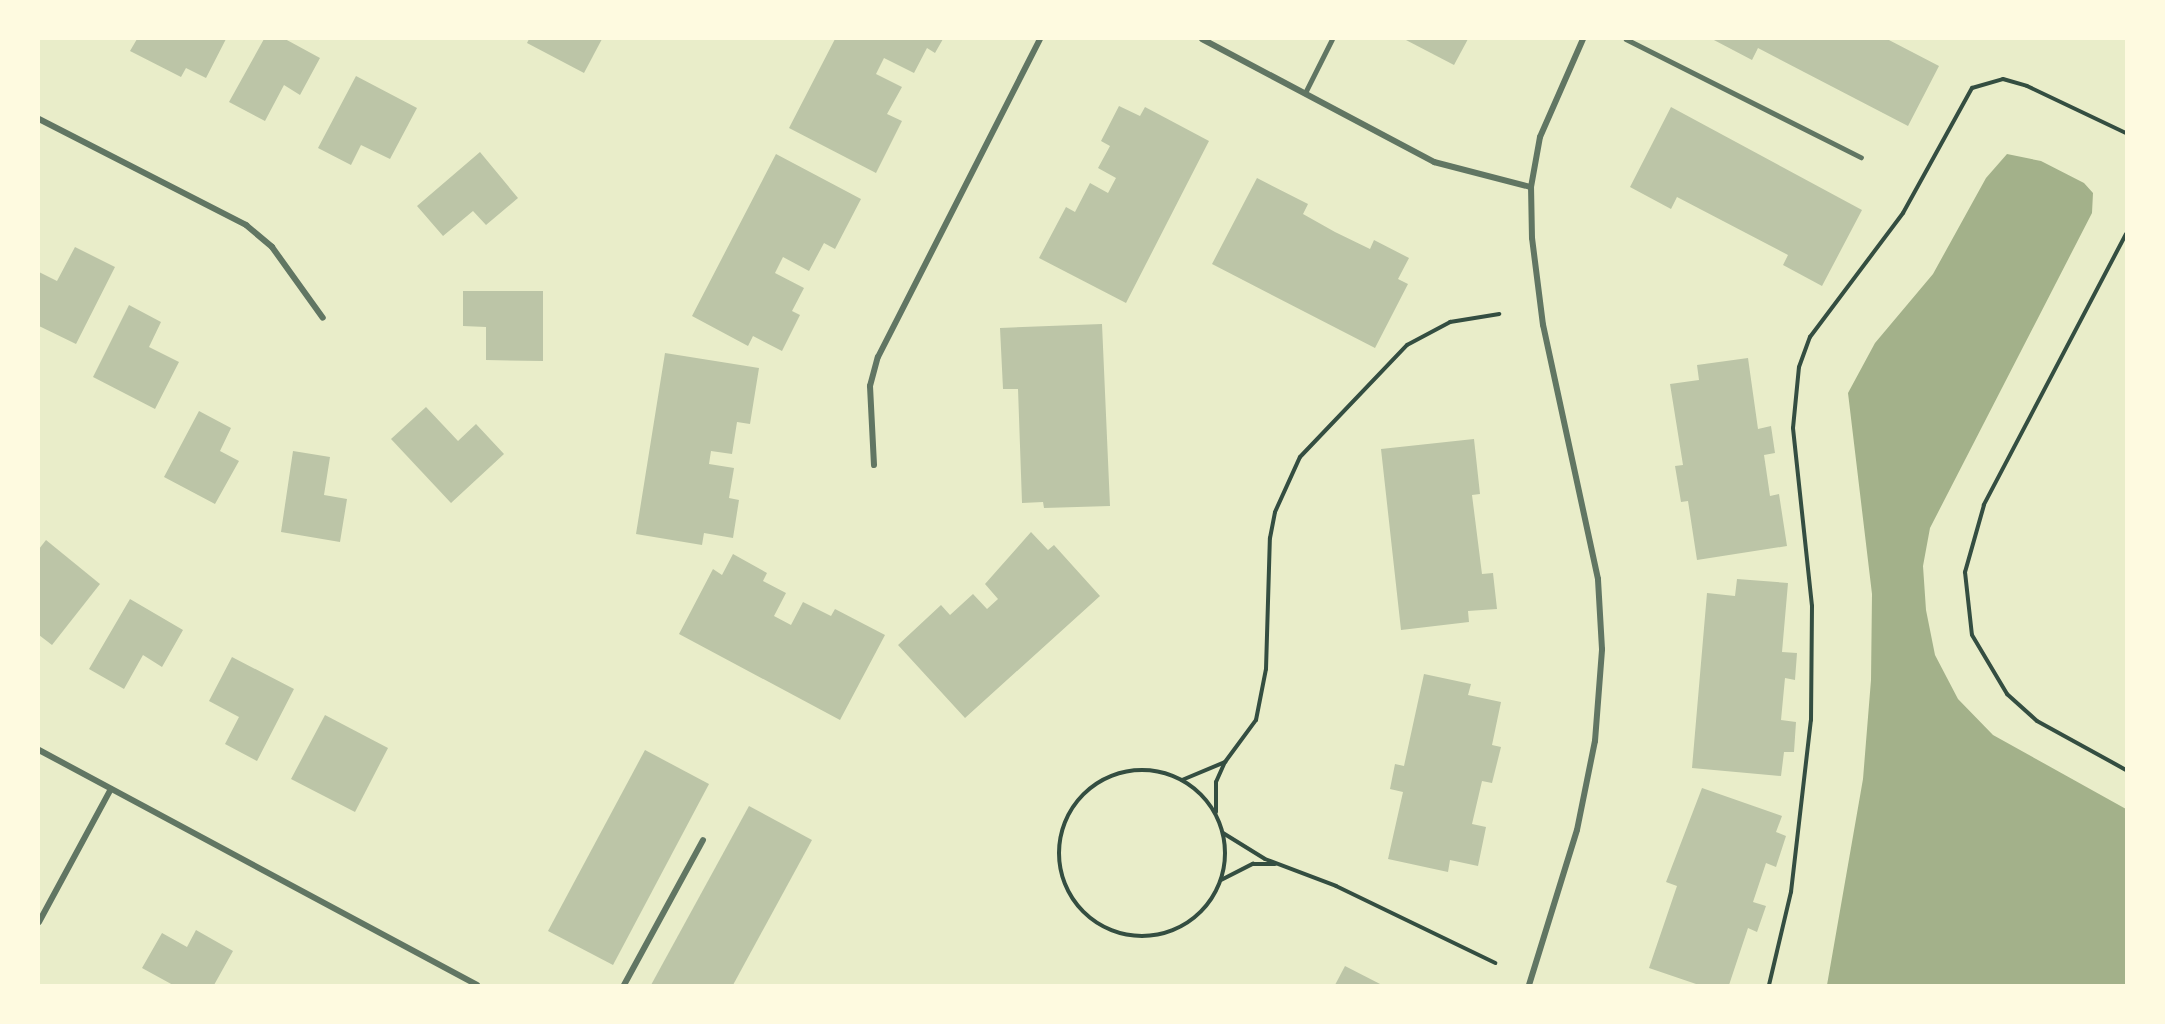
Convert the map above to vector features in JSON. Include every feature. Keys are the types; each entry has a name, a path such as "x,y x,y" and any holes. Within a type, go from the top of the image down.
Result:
{"street":[{"path":"874,465 870,386 878,357 1040,39"},
{"path":"1202,39 1434,162 1531,187"},
{"path":"1529,985 1577,831 1595,741 1602,649 1598,579 1536,282 1531,187 1540,137 1584,39"},
{"path":"39,119 246,225 272,247 323,318"},
{"path":"39,750 477,985"},
{"path":"39,922 111,789"},
{"path":"624,985 703,840"}],"lane":[{"path":"1305,93 1332,39"},
{"path":"1626,39 1861,157"}],"path":[{"path":"1768,985 1791,892 1811,720 1812,606 1793,428 1795,388 1810,336 1898,221 1972,87 2003,79 2027,86 2126,133"},
{"path":"2126,234 1984,505 1965,572 1972,634 2007,694 2037,721 2126,770"},
{"path":"1220,881 1222,833 1216,816 1216,782 1225,762 1256,720 1264,696 1270,538 1275,512 1300,457 1407,345 1450,322 1499,314"},
{"path":"1182,780 1225,762"},
{"path":"1216,816 1182,780 1138,770 1117,774 1086,791 1060,834 1061,873 1070,894 1103,926 1148,935 1187,922 1220,881 1252,864 1277,864"},
{"path":"1222,833 1277,864 1336,886 1495,963"}],"shaded area":[{"path":"2007,154 2041,161 2084,183 2093,193 2092,213 1930,528 1923,566 1926,610 1935,655 1958,699 1993,735 2126,809 2126,985 1827,985 1863,779 1871,680 1872,594 1848,393 1875,343 1933,274 1986,178"}],"building":[{"path":"137,39 226,39 206,78 186,68 181,77 130,51"},
{"path":"264,39 285,39 320,58 300,95 284,85 265,121 229,102"},
{"path":"529,39 602,39 584,73 527,43"},
{"path":"835,39 943,39 935,53 927,48 914,73 884,58 876,74 902,87 887,114 902,121 876,173 789,128"},
{"path":"1404,39 1468,39 1454,65"},
{"path":"1712,39 1887,39 1939,66 1908,126 1758,48 1752,60"},
{"path":"356,76 417,108 390,159 361,145 351,165 318,148"},
{"path":"1119,106 1140,116 1145,107 1209,141 1126,303 1039,258 1066,207 1075,212 1090,183 1108,193 1116,178 1098,168 1110,146 1101,141"},
{"path":"1671,107 1862,210 1822,286 1783,265 1788,255 1677,197 1671,209 1630,187"},
{"path":"480,152 518,198 486,225 473,211 443,236 417,206"},
{"path":"776,154 861,199 835,249 824,243 809,271 783,257 775,273 804,288 792,311 800,315 782,351 753,336 748,346 692,316"},
{"path":"1257,178 1308,204 1303,214 1335,232 1370,249 1374,240 1409,258 1398,279 1408,284 1375,348 1212,264"},
{"path":"75,247 115,267 76,344 39,326 39,272 57,281"},
{"path":"463,291 543,291 543,361 486,360 486,327 463,326"},
{"path":"129,305 161,322 149,347 179,362 155,409 93,377"},
{"path":"1102,324 1110,506 1044,508 1043,502 1022,503 1018,389 1003,389 1000,328"},
{"path":"665,353 759,368 750,424 737,422 732,454 711,451 709,464 734,468 729,498 739,500 733,538 704,533 702,545 636,534"},
{"path":"1748,358 1758,429 1771,426 1775,453 1764,455 1770,496 1779,494 1787,546 1697,560 1688,501 1681,502 1675,466 1683,465 1670,384 1699,380 1697,365"},
{"path":"426,407 458,441 476,424 504,454 451,503 391,439"},
{"path":"199,411 231,428 220,451 239,461 215,504 164,477"},
{"path":"1474,439 1480,494 1472,495 1482,574 1493,573 1497,609 1468,611 1469,622 1401,630 1381,449"},
{"path":"293,451 330,457 324,495 347,499 340,542 281,532"},
{"path":"1031,532 1048,550 1054,545 1100,596 965,718 898,645 941,605 950,615 973,594 987,609 998,599 985,584"},
{"path":"46,540 100,584 52,645 39,635 39,549"},
{"path":"733,554 767,573 763,581 786,593 774,616 791,625 803,602 831,616 835,609 885,635 840,720 679,634 713,569 722,575"},
{"path":"1737,579 1788,583 1782,652 1797,653 1795,680 1785,678 1781,720 1796,722 1794,752 1784,752 1781,776 1692,768 1707,593 1735,596"},
{"path":"130,599 183,630 162,667 143,655 124,689 89,669"},
{"path":"232,657 294,689 257,761 225,744 239,717 209,701"},
{"path":"1424,674 1471,684 1468,695 1501,702 1492,745 1501,747 1492,783 1482,781 1472,824 1486,827 1478,866 1450,860 1448,872 1388,859 1403,792 1390,789 1395,764 1404,766"},
{"path":"325,715 388,748 355,812 291,779"},
{"path":"645,750 709,784 613,965 548,931"},
{"path":"1702,788 1782,816 1776,832 1786,836 1776,867 1766,863 1753,902 1766,906 1757,932 1748,928 1729,985 1699,985 1649,968 1677,886 1666,882"},
{"path":"749,806 812,840 733,985 651,985"},
{"path":"196,930 233,951 214,985 173,985 142,968 162,933 187,947"},
{"path":"1345,966 1382,985 1335,985"}]}
